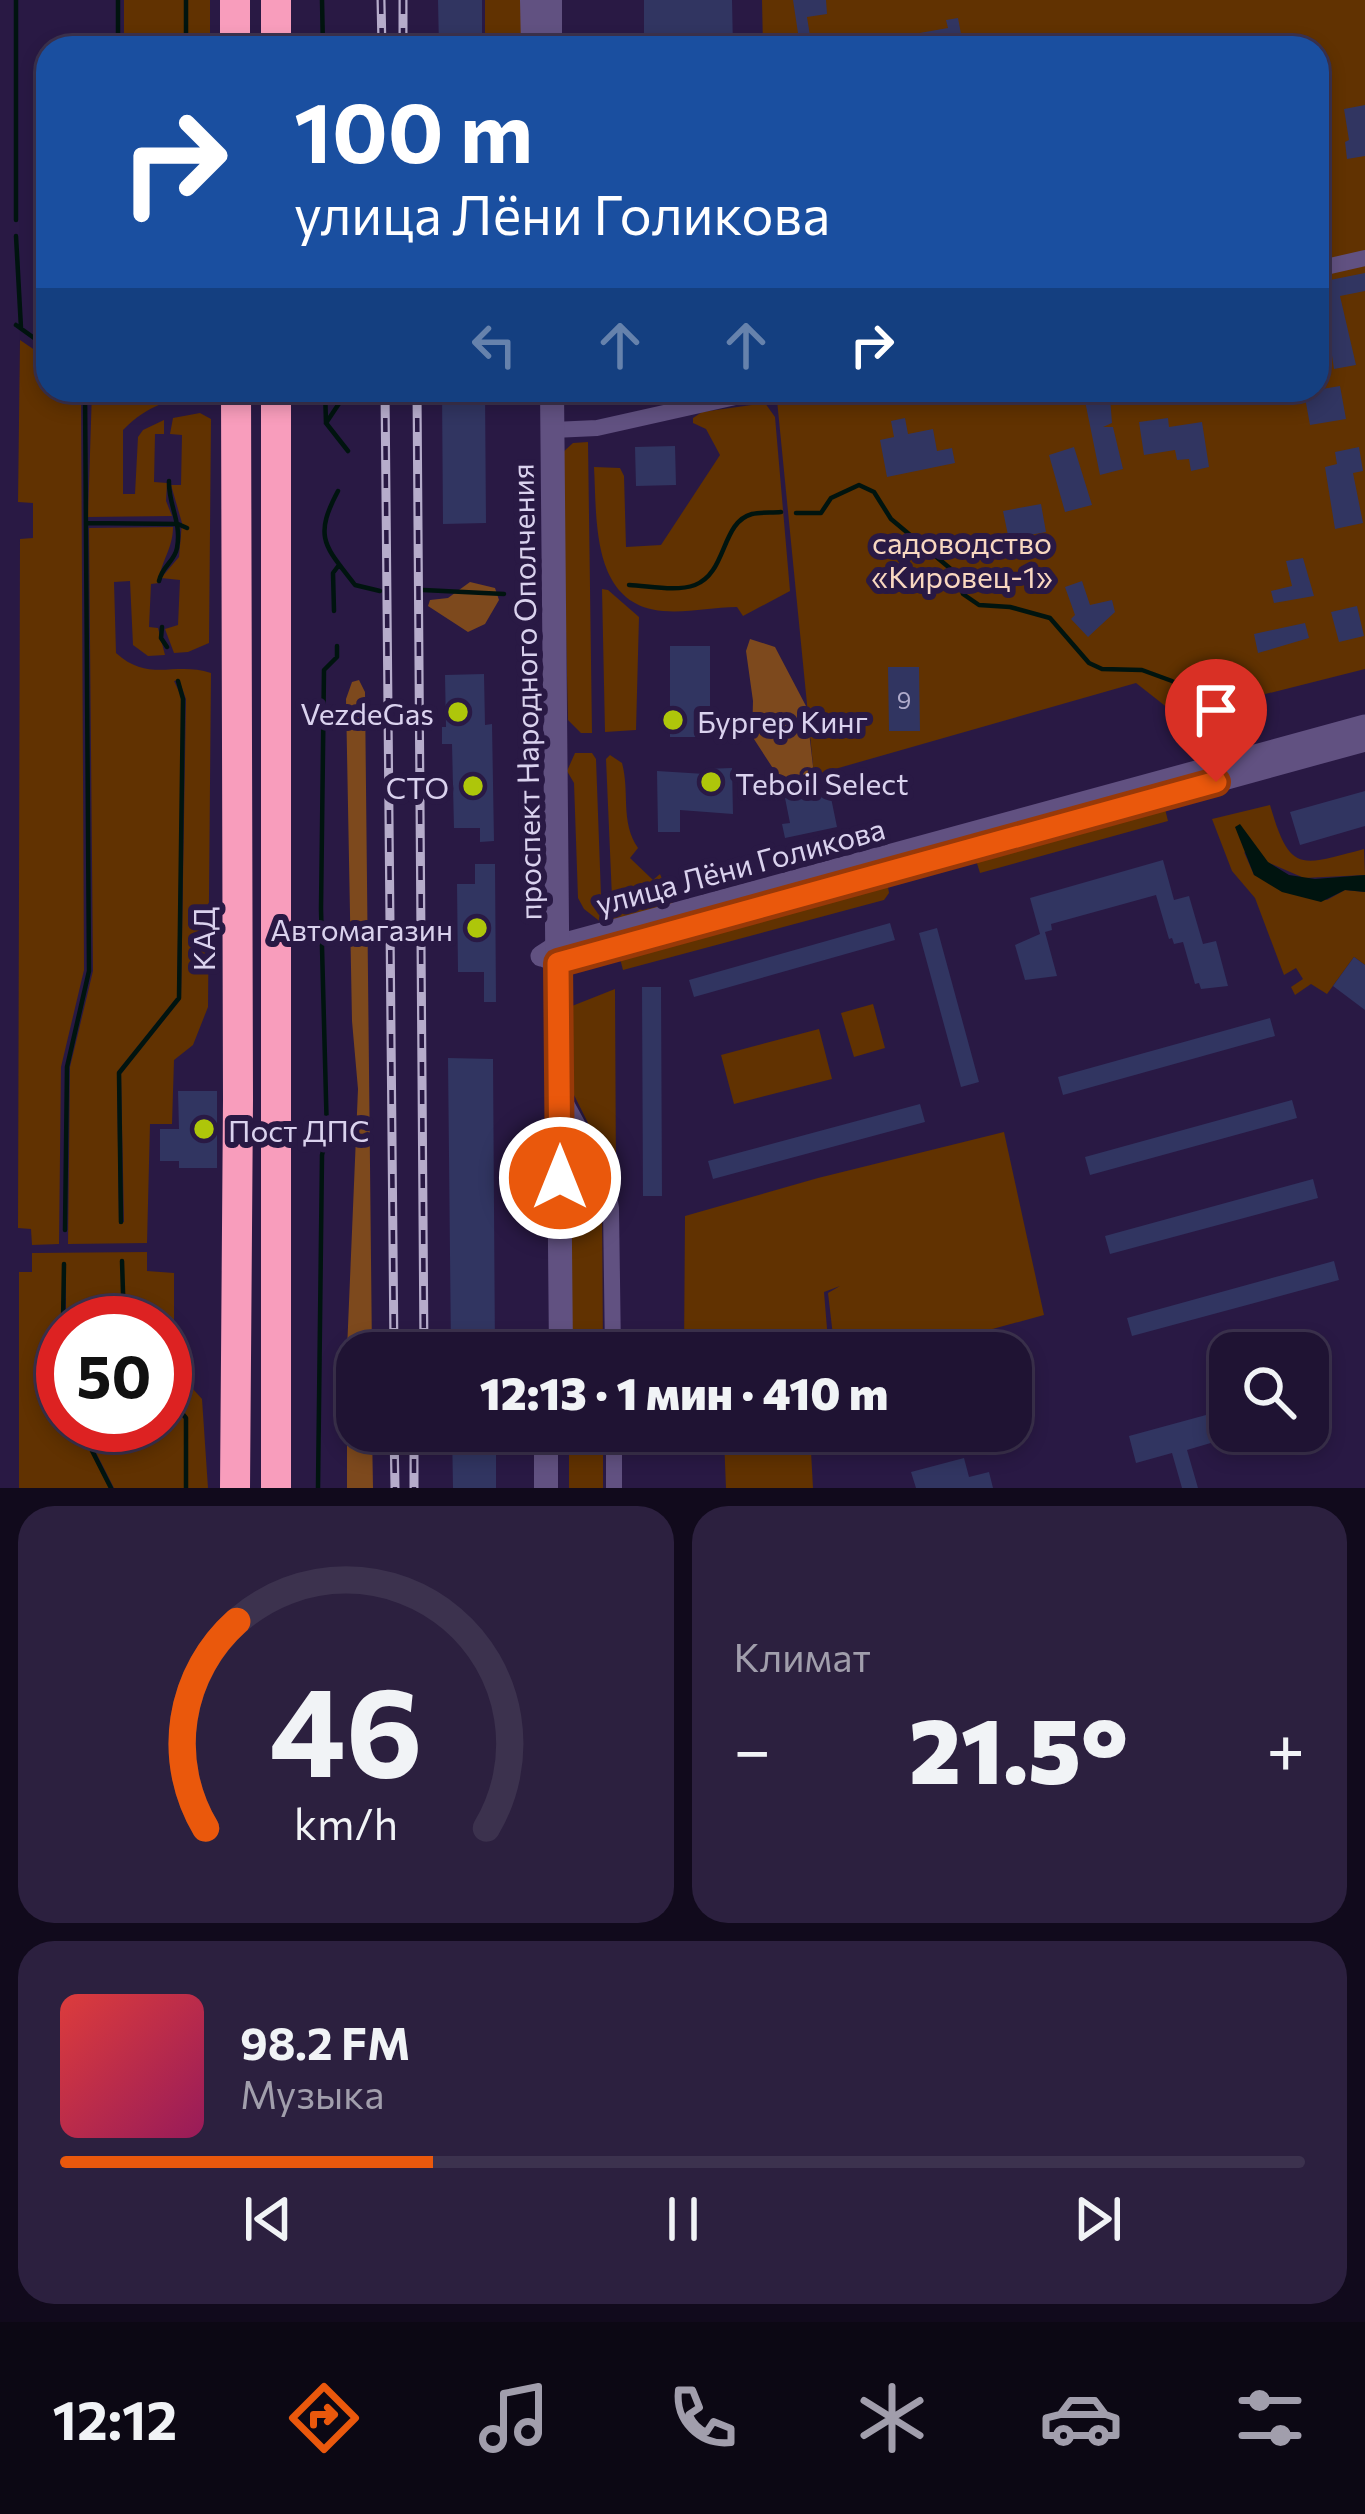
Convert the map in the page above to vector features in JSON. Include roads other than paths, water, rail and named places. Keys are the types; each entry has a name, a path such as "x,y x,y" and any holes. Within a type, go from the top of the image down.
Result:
{"highway":[{"path":"235,0 235,36"},
{"path":"276,0 276,36"},
{"name":"КАД","path":"235,1488 236,402"},
{"path":"276,402 276,1488"}],"main road":[{"path":"532,0 533,36"},
{"path":"550,0 550,36"},
{"name":"проспект Народного Ополчения","path":"536,402 559,1090 561,1332"},
{"name":"проспект Народного Ополчения","path":"545,1332 553,955 552,402"},
{"path":"546,1452 546,1488"},
{"path":"562,1452 562,1488"}],"street":[{"path":"1329,266 1365,258"},
{"path":"553,430 597,428 713,402"},
{"name":"улица Лёни Голикова","path":"553,955 1365,725"},
{"name":"улица Лёни Голикова","path":"553,955 1365,741"},
{"path":"559,1090 606,1177 613,1332"},
{"path":"614,1452 614,1488"}],"waterway":[{"path":"16,0 16,220"},
{"path":"118,0 118,36"},
{"path":"186,0 186,36"},
{"path":"322,0 323,36"},
{"path":"16,236 21,328"},
{"path":"16,325 36,339"},
{"path":"65,1230 67,1067 89,971 85,402"},
{"path":"325,402 326,423 348,451"},
{"path":"326,423 340,402"},
{"path":"159,581 176,553 178,539 169,481"},
{"path":"796,513 821,513 831,498 859,485 874,492 891,519 958,575 963,594 979,605 1010,607 1050,618 1089,663 1102,669 1142,670 1172,681 1196,697 1211,721"},
{"path":"338,491 324,531 330,551 355,585 380,591"},
{"path":"629,585 695,585 713,570 742,519 755,513 781,512"},
{"path":"86,523 187,528"},
{"path":"334,611 333,573 339,565"},
{"path":"423,590 504,594"},
{"path":"162,627 161,638 167,647"},
{"path":"318,1488 322,1155 327,1136 321,909 324,670 337,657 337,646"},
{"path":"121,1222 119,1073 179,998 183,699 178,681"},
{"path":"122,1261 123,1296"},
{"path":"63,1296 64,1264"},
{"path":"93,1452 111,1488"},
{"path":"186,1452 186,1488"}],"railway":[{"path":"381,0 382,36"},
{"path":"403,0 403,36"},
{"path":"385,402 394,1332"},
{"path":"417,402 424,1332"},
{"path":"394,1452 395,1488"},
{"path":"414,1452 414,1488"}],"place":[{"name":"VezdeGas","path":"458,712"},
{"name":"Бургер Кинг","path":"673,720"},
{"name":"Teboil Select","path":"711,782"},
{"name":"СТО","path":"473,786"},
{"name":"Автомагазин","path":"477,928"},
{"name":"Пост ДПС","path":"204,1129"}],"park label":[{"name":"садоводство «Кировец-1»","path":"962,558"}]}
